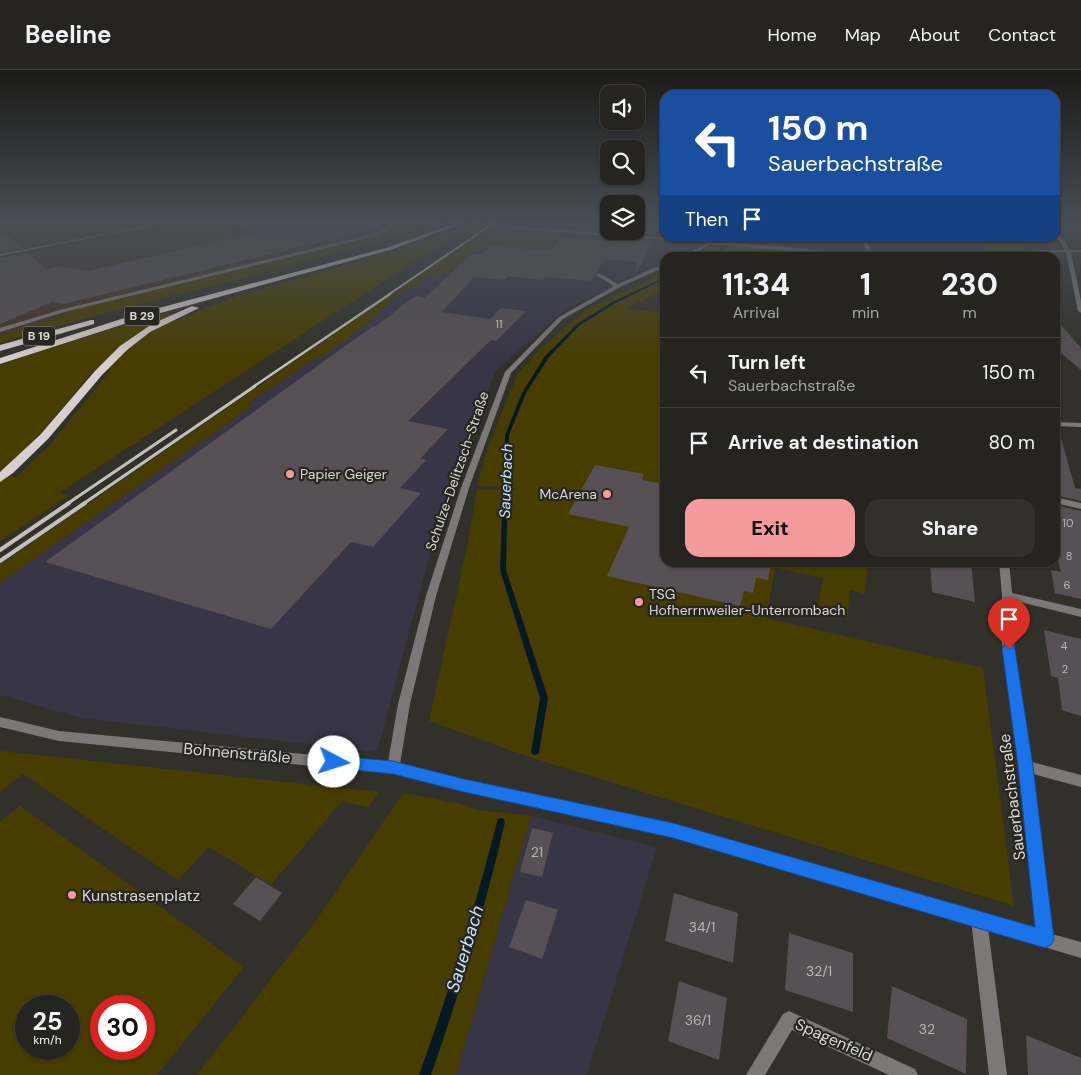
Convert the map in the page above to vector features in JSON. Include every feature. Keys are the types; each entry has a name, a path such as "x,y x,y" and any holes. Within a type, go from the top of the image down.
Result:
{"highway":[{"name":"B 29","path":"115,315 287,269"},
{"name":"B 29","path":"0,361 144,315 316,269"},
{"name":"B 29","path":"0,478 35,447 103,366 136,338 194,309 286,277"},
{"path":"0,352 97,320"},
{"name":"B 19","path":"0,348 78,325"}],"street":[{"path":"0,330 72,309 236,269"},
{"name":"Schulze-Delitzsch-Straße","path":"393,768 404,704 431,596 465,488 508,372 561,318 618,286 656,269"},
{"path":"1075,269 1078,301 1081,311"},
{"path":"599,275 618,286"},
{"path":"1060,424 1081,425"},
{"path":"1060,501 1081,506"},
{"name":"Sauerbachstraße","path":"1004,567 1008,644 1026,766 1045,939"},
{"path":"1007,595 1081,613"},
{"name":"Bohnensträßle","path":"0,722 59,736 393,768 464,786 673,830 1081,950"},
{"path":"1026,766 1081,781"},
{"path":"979,920 998,1075"},
{"name":"Spagenfeld","path":"755,1075 789,1020 909,1075"}],"shaded area":[{"path":"0,269 244,269 70,314 0,335"},
{"path":"235,269 278,269 109,312 0,343 0,335 69,314 62,311"},
{"path":"332,269 402,269 59,493 68,496 0,541 0,475 16,477 49,446 111,370 95,369 29,447 0,473 0,365 57,345 169,312 177,321 210,306 244,294"},
{"path":"429,269 452,269 443,276 429,275 392,300 372,320 322,357 315,358 247,404 252,406 0,583 0,565"},
{"path":"452,269 651,269 563,311 495,372 446,494 377,752 81,718 0,695 0,583 252,406 248,403 315,358 322,356 372,320 392,300 429,275 443,276"},
{"name":"TSG Hofherrnweiler-Unterrombach","path":"660,274 660,292 626,308 660,312 660,567 868,567 865,594 850,590 847,617 817,610 823,578 775,568 766,618 983,668 1014,906 529,757 429,721 468,542 477,489 515,490 515,488 477,486 488,447 518,373 548,342 585,311"},
{"path":"0,751 379,792 368,808 342,801 271,885 209,847 178,880 23,774 0,792"},
{"path":"403,793 462,804 477,810 531,816 456,1075 197,1075 315,922"},
{"name":"Kunstrasenplatz","path":"20,806 244,967 157,1075 0,1075 0,822"},
{"path":"531,816 657,847 587,1075 456,1075"}],"building":[{"path":"0,269 76,269 88,271 97,269 208,269 63,304 52,302 0,324"},
{"name":"Papier Geiger","path":"456,269 599,269 591,281 546,277 543,280 508,276 505,280 474,277 442,312 490,319 501,308 526,311 496,341 491,340 408,421 448,429 420,459 426,460 400,488 421,493 373,547 351,542 271,629 45,562 373,326 376,326 415,296 424,298"},
{"path":"1060,324 1081,348 1081,370 1060,352"},
{"path":"1060,434 1075,488 1081,489 1081,501 1060,496"},
{"path":"595,465 644,474 642,480 660,483 660,567 770,567 768,580 756,578 753,593 744,591 740,606 607,576 629,527 568,514"},
{"path":"1060,506 1081,511 1081,599 1055,593 1051,570 1061,572"},
{"path":"930,567 972,567 975,602 932,592"},
{"path":"1044,630 1081,639 1081,716 1062,710 1058,678 1051,676"},
{"path":"532,828 553,833 542,877 520,872"},
{"path":"256,877 282,893 260,921 233,904"},
{"path":"674,893 738,913 733,963 665,941"},
{"path":"526,900 558,910 542,959 509,947"},
{"path":"789,933 853,953 853,1012 785,990"},
{"path":"679,981 727,998 719,1060 668,1041"},
{"path":"892,986 967,1019 966,1074 887,1038"},
{"path":"1026,1035 1081,1058 1081,1075 1028,1075"}],"waterway":[{"name":"Sauerbach","path":"535,752 544,698 503,570 507,435 524,393 547,356 578,325 613,303 660,280"},
{"name":"Sauerbach","path":"425,1075 467,950 501,822"}],"railway":[{"path":"388,295 426,269"},
{"path":"253,387 390,294"},
{"path":"83,504 255,386"},
{"path":"67,504 176,430"},
{"path":"0,550 69,503"},
{"path":"0,561 85,503"}],"place":[{"name":"Papier Geiger","path":"290,474"},
{"name":"McArena","path":"607,494"},
{"name":"TSG Hofherrnweiler-Unterrombach","path":"639,602"},
{"name":"Kunstrasenplatz","path":"72,895"}],"route":[{"path":"334,762 393,768 464,786 673,830 1045,939 1026,766 1009,649"}]}
